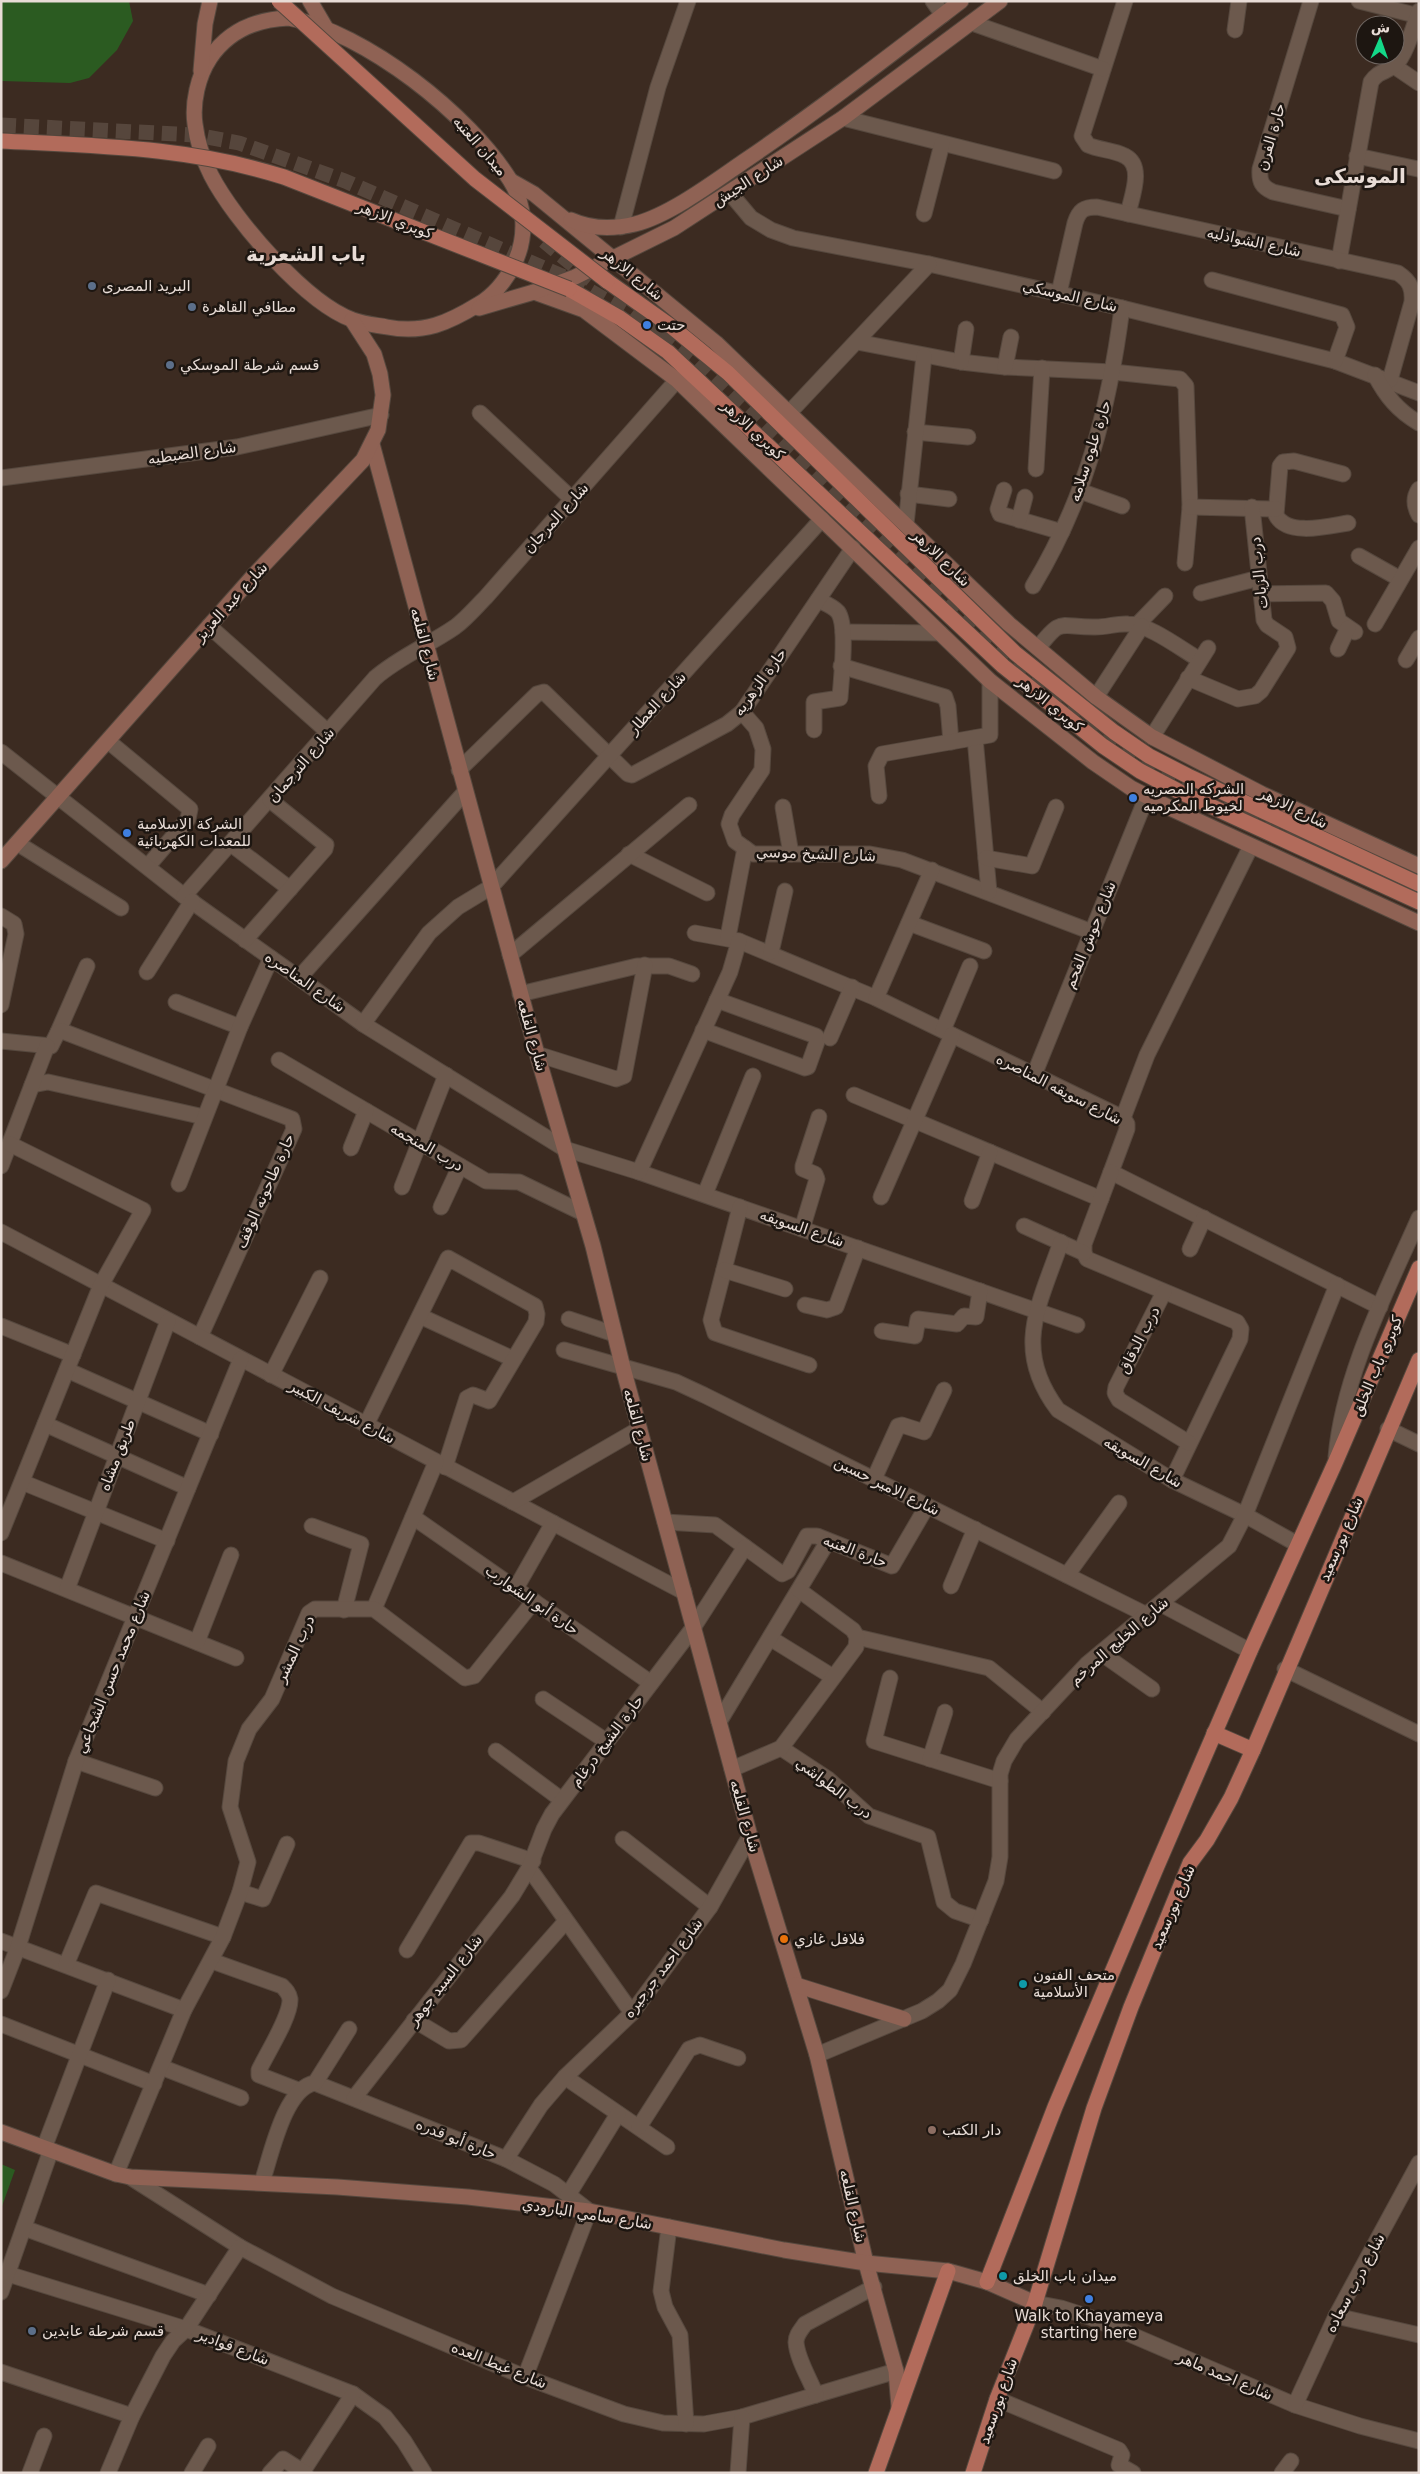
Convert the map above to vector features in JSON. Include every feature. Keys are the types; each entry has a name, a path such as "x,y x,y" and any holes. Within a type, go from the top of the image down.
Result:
{"main road":[{"path":"201,76 203,41 210,1"},
{"name":"كوبري الازهر","path":"279,1 475,179 573,256 672,326 728,373 1015,654 1114,732 1149,756 1188,776 1419,884"},
{"path":"310,1 327,30"},
{"name":"شارع الجيش","path":"561,216 590,226 621,227 651,218 710,184 840,94 961,1"},
{"name":"شارع الجيش","path":"468,311 534,292 615,259 674,228 843,118 1000,1"},
{"name":"ميدان العتبه","path":"289,18 306,21 327,30 386,61 424,89 462,123 511,181 523,218 523,238 518,256 498,288 485,300 446,323 416,329 394,328 352,320 319,299 279,265 221,191 203,157 195,122 195,106 201,76 207,63 225,40 239,30 255,23 289,18"},
{"name":"كوبري الازهر","path":"1,141 159,150 191,154 254,167 284,177 569,289 645,334 683,365 1003,666 1103,746 1140,771 1180,792 1419,902"},
{"name":"شارع الازهر","path":"511,181 534,194 716,343 1009,624 1096,697 1152,737 1262,794 1419,866"},
{"path":"534,292 584,310 677,380 990,681 1093,762 1147,796 1419,923"},
{"name":"شارع عبد العزيز","path":"1,861 256,573 352,474 372,444 381,415 382,395 376,361 365,336 352,320"},
{"name":"شارع القلعه","path":"372,444 520,994 583,1213 622,1368 750,1836 817,2055 866,2263 896,2371 899,2407"},
{"name":"كوبري باب الخلق","path":"1335,1463 1419,1268"},
{"name":"شارع بورسعيد","path":"973,2473 997,2399 1035,2302 1094,2108 1131,2007 1190,1863 1207,1840 1231,1798 1419,1360"},
{"name":"شارع بورسعيد","path":"987,2282 1055,2107 1214,1733 1297,1544 1335,1463"},
{"path":"1214,1733 1252,1750"},
{"path":"796,1986 904,2019"},
{"name":"شارع سامي البارودي","path":"1,2132 123,2175 262,2182 468,2197 589,2211 866,2263 948,2271 987,2282 1035,2302"},
{"path":"876,2473 948,2271"}],"street":[{"path":"621,227 658,87 688,1"},
{"path":"933,1 943,15"},
{"path":"1125,1 1082,136 1088,145 1125,156 1132,161 1136,177 1128,214"},
{"path":"1235,30 1239,1"},
{"name":"حارة الفرن","path":"1311,1 1260,170 1259,179 1264,188 1273,192 1348,208"},
{"path":"1339,260 1371,82 1382,71 1394,66 1402,55 1418,14 1359,1"},
{"path":"972,23 1103,70"},
{"path":"1394,66 1419,83"},
{"path":"843,118 1054,172"},
{"path":"924,214 942,144"},
{"path":"1357,156 1418,169"},
{"name":"شارع الموسكي","path":"730,193 752,218 781,234 929,264 1122,308 1335,362 1390,380 1419,393"},
{"name":"شارع الشواذليه","path":"1059,293 1079,213 1087,207 1097,207 1398,273 1408,280 1413,290 1412,302 1390,380"},
{"path":"789,413 929,264"},
{"path":"1212,280 1342,315 1347,327 1335,362"},
{"name":"حارة علوه سلامه","path":"1033,586 1062,532 1080,491 1099,432 1114,372 1122,308"},
{"path":"961,362 966,329"},
{"path":"1005,367 1011,337"},
{"path":"857,342 961,362 1005,367 1114,372 1175,378 1183,382 1186,391 1190,507 1185,563"},
{"path":"906,524 924,356"},
{"path":"1036,469 1042,368"},
{"path":"1374,375 1387,396 1404,414 1419,423"},
{"name":"شارع المرجان","path":"425,646 457,626 486,597 677,380"},
{"path":"480,413 573,500"},
{"name":"شارع الضبطيه","path":"1,478 237,447 381,415"},
{"path":"915,432 968,437"},
{"path":"1343,474 1294,461 1283,462 1280,466 1276,508 1279,521 1301,528 1348,522"},
{"path":"1419,489 1414,499 1415,508 1419,515"},
{"path":"1004,490 998,512 1062,532"},
{"path":"1080,491 1122,506"},
{"path":"908,494 949,499"},
{"path":"1019,520 1025,496"},
{"path":"1190,507 1276,508"},
{"name":"درب الزيات","path":"1188,678 1238,699 1255,696 1261,690 1288,648 1286,637 1267,625 1264,620 1252,507"},
{"name":"شارع العطار","path":"363,1024 429,933 458,908 491,887 822,519"},
{"name":"حارة الزهريه","path":"459,770 537,694 544,692 628,774 636,774 727,724 742,712 853,548"},
{"path":"1375,624 1419,548"},
{"path":"1359,556 1400,579"},
{"path":"1201,593 1259,578"},
{"path":"1261,594 1326,593 1333,602 1339,621 1352,630 1338,649"},
{"path":"1096,697 1139,626 1165,596"},
{"path":"814,730 814,702 840,698 843,632 843,621 839,614 818,600"},
{"path":"1038,648 1051,632 1063,624 1092,627 1139,626 1204,654 1152,737"},
{"path":"209,626 329,732"},
{"path":"843,632 940,633"},
{"path":"1406,660 1419,638"},
{"name":"شارع الترجمان","path":"147,972 188,898 231,844 375,678 391,664 425,646"},
{"path":"841,666 945,697 948,706 951,742"},
{"path":"879,796 876,766 882,754 990,735 990,681"},
{"name":"شارع الشيخ موسي","path":"742,712 756,728 763,749 762,770 732,815 730,824 735,841 753,854 870,854 902,860 1092,932"},
{"path":"976,738 989,892"},
{"path":"108,740 190,809 188,819 148,866"},
{"name":"شارع المناصره","path":"1,752 188,898 363,1024 565,1149"},
{"path":"299,978 465,792"},
{"name":"شارع حوش الفحم","path":"1034,1075 1147,796"},
{"path":"245,940 325,849 326,845 270,800"},
{"path":"510,955 689,805"},
{"path":"783,807 791,854"},
{"path":"986,858 1032,866 1056,807"},
{"path":"17,843 121,908"},
{"path":"231,844 290,889"},
{"path":"1123,1118 1147,1054 1251,846"},
{"path":"639,1172 732,966 733,939 745,848"},
{"path":"629,854 707,893"},
{"path":"876,998 932,870"},
{"path":"771,952 786,891"},
{"path":"1,916 14,924 16,934 1,1005"},
{"path":"909,923 984,951"},
{"name":"شارع سويقه المناصره","path":"695,933 733,939 771,952 852,987 1123,1118 1127,1124 1127,1129 1084,1244 1084,1253"},
{"path":"179,1184 240,1027 271,958"},
{"path":"537,1054 616,1079 624,1076 646,965"},
{"path":"520,994 646,965 669,966 692,974"},
{"path":"1,1041 47,1046 53,1044 88,966"},
{"path":"881,1197 916,1121 970,966"},
{"path":"830,1038 852,987"},
{"path":"703,1030 805,1068 808,1066 818,1037 717,1000"},
{"path":"176,1002 240,1027"},
{"path":"58,1032 62,1031 215,1089"},
{"path":"1,1166 47,1046"},
{"name":"درب المنجمه","path":"279,1060 486,1181 519,1182 583,1213"},
{"path":"402,1187 446,1076"},
{"path":"705,1194 753,1076"},
{"path":"32,1085 48,1082 204,1117"},
{"name":"حارة طاحونه الوقف","path":"200,1337 294,1129 292,1120 284,1115 215,1089"},
{"path":"854,1095 1101,1199"},
{"path":"351,1148 366,1111"},
{"path":"802,1228 817,1179 817,1175 805,1171 803,1166 819,1117"},
{"path":"1,1533 101,1285 143,1210 10,1144"},
{"name":"شارع السويقه","path":"565,1149 705,1194 1077,1325"},
{"path":"972,1201 990,1152"},
{"path":"441,1207 460,1166"},
{"path":"1111,1172 1380,1307"},
{"path":"740,1207 711,1320 715,1333 809,1365"},
{"path":"1190,1249 1204,1218"},
{"name":"شارع بورسعيد","path":"1335,1463 1343,1410 1380,1307 1419,1218"},
{"path":"1024,1226 1084,1253 1087,1259 1097,1265 1164,1292"},
{"name":"شارع شريف الكبير","path":"1,1232 684,1592"},
{"name":"شارع السويقه","path":"1061,1242 1033,1326 1032,1356 1036,1371 1048,1397 1058,1410 1172,1480 1297,1544"},
{"path":"805,1304 828,1310 836,1307 858,1248"},
{"path":"366,1425 448,1258 535,1306 536,1322 488,1401 473,1395 467,1398 440,1464 413,1516 374,1609 465,1678 469,1679 474,1676 534,1601"},
{"path":"724,1270 785,1289"},
{"path":"271,1375 320,1278"},
{"name":"شارع الخليج المرخم","path":"817,2055 904,2019 938,2001 950,1990 996,1881 1000,1857 1000,1781 1004,1761 1017,1739 1101,1653 1229,1546 1245,1516 1336,1286"},
{"path":"882,1331 915,1336 918,1319 957,1324 964,1316 976,1317 980,1291"},
{"name":"درب الدقاق","path":"1172,1480 1240,1339 1241,1329 1237,1322 1164,1292 1116,1387 1115,1393 1118,1400 1189,1443"},
{"path":"420,1316 513,1359"},
{"path":"569,1319 614,1334"},
{"name":"طريق مشاه","path":"67,1590 168,1320"},
{"path":"1,1326 73,1355"},
{"name":"شارع الامير حسين","path":"564,1350 676,1382 1147,1615"},
{"name":"شارع محمد حسن الشجاعي","path":"1,1991 18,1947 76,1761 241,1359"},
{"path":"67,1370 210,1434"},
{"path":"874,1479 898,1426 902,1425 924,1432 944,1390"},
{"path":"45,1424 188,1488"},
{"path":"513,1502 639,1429"},
{"path":"1388,1429 1419,1444"},
{"path":"22,1482 167,1541"},
{"path":"1067,1575 1119,1503"},
{"name":"حارة العنبه","path":"665,1522 715,1525 782,1574 788,1570 807,1536 817,1536 892,1566 927,1506"},
{"name":"حارة أبو الشوارب","path":"413,1516 651,1683"},
{"path":"516,1588 553,1523"},
{"path":"312,1526 361,1544 344,1610"},
{"path":"951,1586 975,1529"},
{"path":"719,1722 828,1541"},
{"name":"حارة الشيخ درغام","path":"531,1864 544,1828 562,1800 693,1628 745,1547"},
{"path":"197,1642 231,1555"},
{"path":"1,1563 236,1658"},
{"path":"732,1769 781,1748 856,1647 857,1637 853,1630 799,1590"},
{"path":"1161,1604 1250,1651"},
{"name":"درب المشر","path":"123,2175 160,2067 184,2010 212,1961 223,1937 240,1892 248,1862 229,1799 240,1748 249,1729 272,1699 309,1613 314,1609 374,1609"},
{"path":"857,1637 989,1668 1043,1712"},
{"path":"770,1638 833,1677"},
{"path":"1101,1653 1152,1688"},
{"path":"1285,1669 1419,1734"},
{"path":"890,1678 874,1741 1000,1781"},
{"path":"543,1699 606,1741"},
{"path":"930,1759 946,1712"},
{"name":"درب الطواشي","path":"781,1748 828,1779 869,1816 928,1837 944,1902 955,1911 981,1920"},
{"path":"496,1751 562,1800"},
{"path":"76,1761 156,1788"},
{"name":"شارع احمد جرجيره","path":"506,2159 541,2106 564,2077 632,2013 710,1907 750,1836"},
{"path":"623,1839 710,1907"},
{"path":"407,1950 471,1843 479,1843 531,1864 566,1920 632,2013"},
{"path":"240,1892 263,1899 287,1844"},
{"name":"شارع السيد جوهر","path":"354,2098 512,1896 531,1864"},
{"path":"66,1965 96,1893 223,1937"},
{"path":"414,2020 449,2041 461,2040 566,1920"},
{"path":"1,1941 184,2010"},
{"path":"212,1961 282,1986 287,1991 290,1997 286,2016 259,2070 259,2075 298,2090"},
{"path":"1,2292 24,2228 80,2054 108,1980"},
{"path":"1,2024 154,2084"},
{"path":"262,2182 285,2114 298,2090 308,2084 315,2083 349,2029"},
{"path":"639,2128 689,2049 700,2045 738,2058"},
{"path":"160,2067 241,2098"},
{"path":"564,2077 667,2147"},
{"name":"حارة أبو قدره","path":"315,2083 506,2159 554,2184 589,2211"},
{"path":"568,2195 618,2114"},
{"name":"شارع درب سعاده","path":"1294,2405 1336,2316 1419,2163"},
{"name":"شارع غيط العده","path":"123,2175 240,2247 332,2296 525,2377 624,2414 663,2423 704,2424 742,2417 896,2371"},
{"path":"525,2377 589,2211"},
{"path":"669,2227 661,2292 665,2307 680,2335 686,2424"},
{"path":"24,2228 209,2295"},
{"path":"108,2473 132,2416 163,2356 173,2341 186,2329 240,2247"},
{"name":"شارع قوادير","path":"8,2274 186,2329 353,2394 385,2417 404,2441 424,2473"},
{"path":"816,2395 796,2342 798,2333 804,2324 874,2288"},
{"name":"شارع احمد ماهر","path":"1035,2302 1092,2318 1294,2405 1360,2426 1419,2441"},
{"path":"1336,2316 1419,2335"},
{"path":"1,2372 132,2416"},
{"path":"270,2473 283,2459 304,2472 353,2394"},
{"path":"997,2399 1119,2450 1122,2455 1119,2465 1133,2473"},
{"path":"739,2473 742,2417"},
{"path":"30,2473 44,2436"},
{"path":"192,2473 208,2446"}],"green space":[{"path":"1,1 129,1 133,21 117,50 89,78 70,83 1,81"},
{"path":"1,2164 15,2170 1,2209"}],"tunnel":[{"path":"1,125 196,135 239,143 345,181 571,280 625,311 667,344"},
{"path":"544,241 592,281"},
{"path":"662,333 696,360 1009,660 1108,739 1145,764 1184,784 1419,894"}],"place":[{"name":"البريد المصرى","path":"92,286"},
{"name":"مطافي القاهرة","path":"192,307"},
{"name":"حتت","path":"647,325"},
{"name":"قسم شرطة الموسكي","path":"170,365"},
{"name":"الشركه المصريه لخيوط المكرميه","path":"1133,798"},
{"name":"الشركة الاسلامية للمعدات الكهربائية","path":"127,833"},
{"name":"فلافل غازي","path":"784,1939"},
{"name":"متحف الفنون الأسلامية","path":"1023,1984"},
{"name":"دار الكتب","path":"932,2130"},
{"name":"ميدان باب الخلق","path":"1003,2276"},
{"name":"Walk to Khayameya starting here","path":"1089,2299"},
{"name":"قسم شرطة عابدين","path":"32,2331"}],"district":[{"name":"الموسكى","path":"1360,176"},
{"name":"باب الشعرية","path":"306,254"}]}
